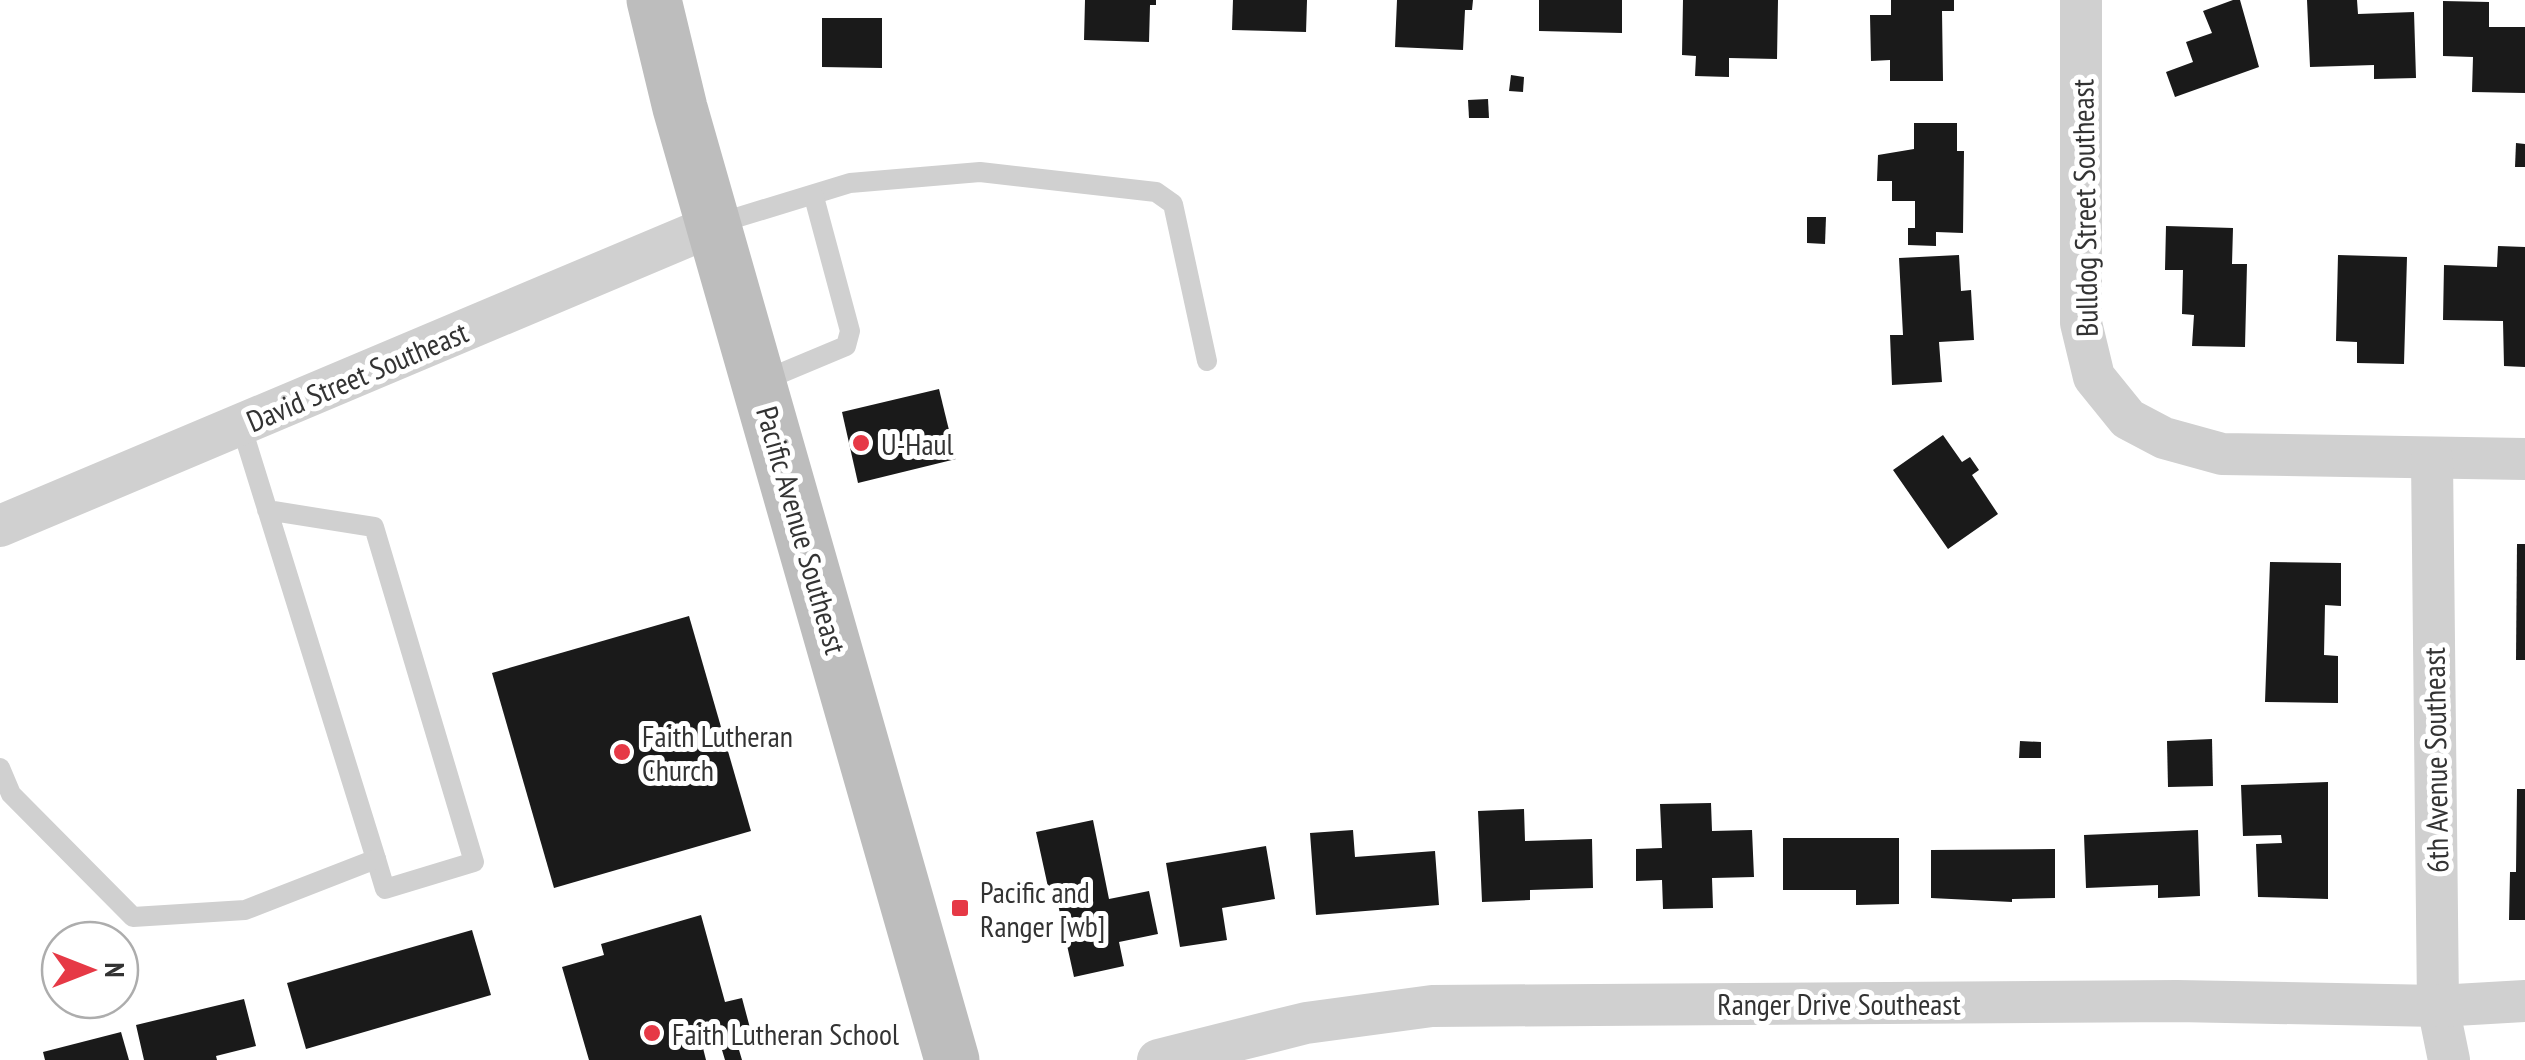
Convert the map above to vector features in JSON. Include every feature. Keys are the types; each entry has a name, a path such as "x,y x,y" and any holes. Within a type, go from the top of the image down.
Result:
{"main road":[{"name":"Pacific Avenue Southeast","path":"654,0 952,1060"}],"street":[{"name":"Bulldog Street Southeast","path":"2081,0 2081,323 2094,377 2128,419 2164,438 2222,454 2525,459"},
{"name":"David Street Southeast","path":"0,526 714,224"},
{"name":"6th Avenue Southeast","path":"2432,458 2438,1006 2449,1060"},
{"name":"Ranger Drive Southeast","path":"1158,1060 1312,1041 1432,1006 2178,1001 2438,1006 2525,1001"}],"lane":[{"path":"714,224 850,184 980,172 1156,192 1173,204 1207,361"},
{"path":"760,382 846,346 850,331 814,196"},
{"path":"241,426 267,510 376,859 385,889 474,862 374,526 267,510"},
{"path":"0,768 11,794 133,917 244,910 376,859"}],"building":[{"path":"1085,0 1156,0 1156,5 1150,5 1149,42 1084,40"},
{"path":"1233,0 1307,0 1306,32 1232,30"},
{"path":"1397,0 1473,0 1472,10 1465,10 1463,50 1395,47"},
{"path":"1539,0 1622,0 1622,33 1539,31"},
{"path":"1683,0 1778,0 1777,59 1729,58 1729,77 1695,76 1696,56 1682,55"},
{"path":"1891,0 1954,0 1954,11 1942,11 1943,81 1890,81 1890,60 1871,61 1870,15 1891,15"},
{"path":"2240,0 2259,67 2175,97 2166,72 2193,62 2186,42 2212,33 2203,11"},
{"path":"2307,0 2357,0 2358,14 2414,12 2416,78 2374,79 2374,65 2310,67"},
{"path":"2443,1 2489,2 2489,27 2525,27 2525,93 2472,92 2473,57 2443,56"},
{"path":"822,18 882,18 882,68 822,67"},
{"path":"1511,75 1524,77 1523,92 1509,91"},
{"path":"1488,99 1489,118 1469,118 1468,100"},
{"path":"1914,123 1957,123 1957,151 1964,151 1963,233 1936,232 1936,246 1908,245 1908,228 1915,228 1915,201 1892,201 1892,181 1877,181 1878,155 1914,149"},
{"path":"2516,143 2525,144 2525,167 2515,167"},
{"path":"1807,217 1826,217 1825,244 1807,243"},
{"path":"2166,226 2233,228 2232,264 2247,264 2245,347 2192,346 2194,315 2182,314 2183,270 2165,270"},
{"path":"2498,246 2525,247 2525,367 2504,366 2503,321 2443,320 2444,265 2497,267"},
{"path":"1959,255 1961,291 1971,290 1974,340 1939,342 1942,382 1892,385 1890,335 1903,335 1899,258"},
{"path":"2338,255 2407,257 2404,364 2357,363 2357,342 2336,341"},
{"path":"939,389 956,459 858,483 842,412"},
{"path":"1943,435 1962,462 1970,457 1979,470 1972,475 1998,514 1948,549 1893,470"},
{"path":"2517,544 2525,544 2525,660 2516,660"},
{"path":"2270,562 2341,563 2341,606 2325,605 2324,655 2338,656 2338,703 2265,702"},
{"name":"Faith Lutheran Church","path":"689,616 751,831 554,888 492,673"},
{"path":"2212,739 2213,786 2168,787 2167,741"},
{"path":"2020,741 2041,742 2041,758 2019,758"},
{"path":"2328,782 2328,899 2258,897 2256,844 2282,843 2281,835 2243,836 2241,785"},
{"path":"2517,789 2525,789 2525,920 2509,920 2510,872 2516,872"},
{"path":"1711,803 1712,831 1752,830 1754,877 1712,878 1713,908 1663,909 1662,880 1636,881 1636,849 1662,848 1660,804"},
{"path":"1524,809 1525,841 1592,839 1593,888 1530,890 1530,900 1482,902 1478,811"},
{"path":"1093,820 1109,899 1149,891 1158,934 1119,942 1124,966 1074,977 1054,886 1048,887 1036,832"},
{"path":"1353,830 1355,857 1435,851 1439,905 1316,915 1310,833"},
{"path":"2198,830 2200,896 2158,898 2158,885 2086,888 2084,835"},
{"path":"1783,838 1899,838 1899,904 1856,905 1856,890 1783,890"},
{"path":"1266,846 1275,899 1222,908 1227,940 1180,947 1166,863"},
{"path":"2055,849 2055,898 2012,902 1931,898 1931,850"},
{"path":"701,915 725,1002 742,998 750,1028 734,1033 742,1060 725,1060 719,1040 702,1044 706,1060 589,1060 562,967 604,955 601,944"},
{"path":"472,930 491,995 306,1049 287,983"},
{"path":"244,999 256,1046 216,1056 217,1060 144,1060 136,1025"},
{"path":"121,1032 129,1060 45,1060 43,1052"}],"place":[{"name":"U-Haul","path":"861,443"},
{"name":"Faith Lutheran Church","path":"622,752"},
{"name":"Pacific and Ranger [wb]","path":"960,908"},
{"name":"Faith Lutheran School","path":"652,1033"}]}
